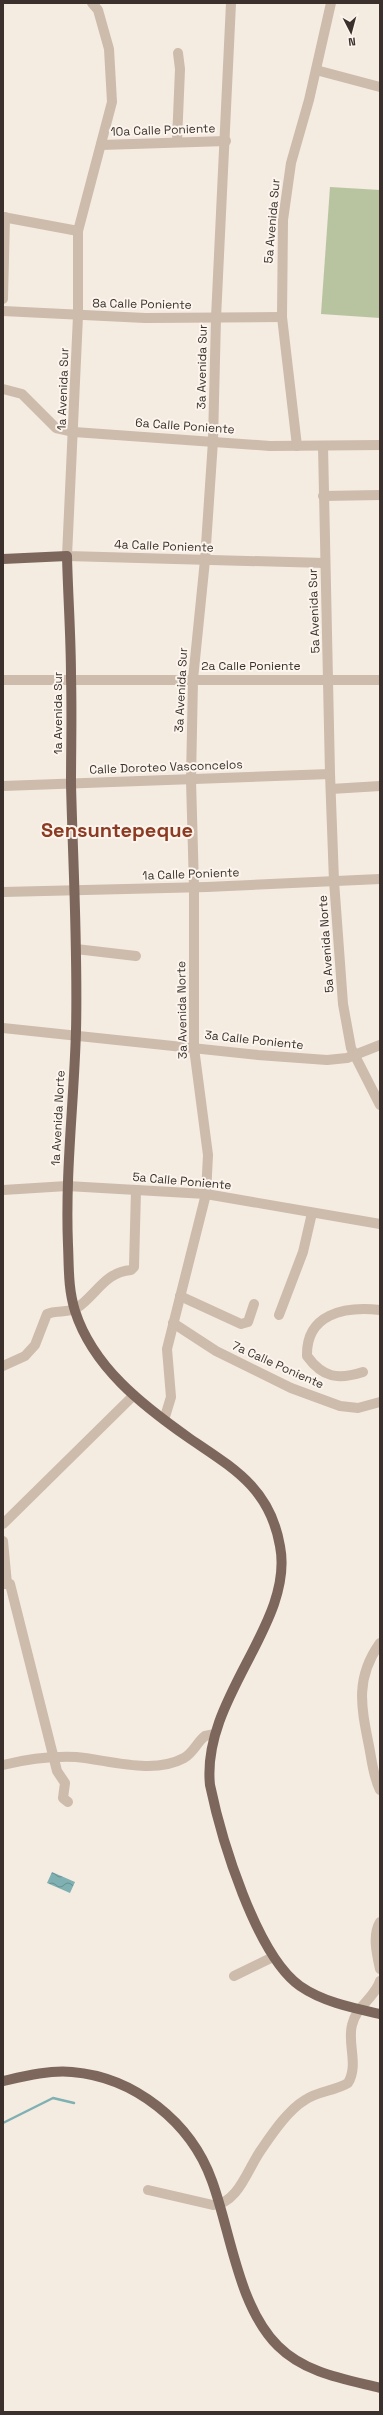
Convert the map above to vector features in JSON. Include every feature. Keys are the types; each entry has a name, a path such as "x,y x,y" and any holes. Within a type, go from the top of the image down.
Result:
{"main road":[{"name":"4a Calle Poniente","path":"3,559 67,556"},
{"name":"1a Avenida Sur","path":"67,556 71,681 71,783"},
{"name":"1a Avenida Norte","path":"71,783 76,890 76,1034 67,1186 67,1228 70,1284 74,1309 89,1345 110,1372 134,1396 164,1420 236,1469 251,1484 268,1508 280,1545 281,1571 274,1602 228,1698 215,1734 209,1766 213,1797 250,1912 273,1957 283,1971 305,1989 320,1997 380,2014"},
{"path":"3,2081 37,2074 70,2072 112,2080 134,2091 166,2114 188,2136 206,2165 254,2311 272,2340 294,2359 312,2369 380,2388"}],"street":[{"name":"1a Avenida Sur","path":"67,556 74,432 78,316 78,231 112,102 112,80 109,49 98,10 92,3"},
{"name":"3a Avenida Sur","path":"191,780 193,679 205,560 213,441 216,318 226,141 231,3"},
{"name":"5a Avenida Sur","path":"297,446 282,317 281,263 287,183 316,70 331,3"},
{"path":"177,141 180,69 178,53"},
{"path":"316,70 380,87"},
{"name":"10a Calle Poniente","path":"100,145 177,141 226,141"},
{"path":"3,299 4,217 78,231"},
{"name":"8a Calle Poniente","path":"3,311 78,316 216,318 282,317"},
{"name":"6a Calle Poniente","path":"3,389 26,397 56,428 74,432 297,446 380,445"},
{"name":"5a Avenida Sur","path":"323,446 330,774"},
{"path":"323,496 380,494"},
{"name":"4a Calle Poniente","path":"67,556 325,563"},
{"name":"2a Calle Poniente","path":"3,680 380,680"},
{"name":"Calle Doroteo Vasconcelos","path":"3,786 330,774"},
{"name":"5a Avenida Norte","path":"330,774 334,881 343,1004 351,1048 380,1105"},
{"name":"3a Avenida Norte","path":"173,1323 206,1194 208,1155 194,1048 194,887 191,780"},
{"path":"331,789 380,786"},
{"name":"1a Calle Poniente","path":"3,892 194,887 380,879"},
{"path":"76,949 136,956"},
{"name":"3a Calle Poniente","path":"3,1028 76,1034 194,1048 327,1060 355,1055 380,1045"},
{"name":"5a Calle Poniente","path":"3,1190 67,1186 206,1194 380,1224"},
{"path":"3,1366 25,1356 35,1345 47,1314 54,1311 74,1309 90,1298 112,1274 131,1270 134,1266 136,1190"},
{"path":"278,1315 303,1252 312,1213"},
{"path":"180,1296 241,1324 248,1322 254,1304"},
{"path":"363,1372 348,1377 336,1376 325,1374 314,1367 307,1356 309,1334 320,1320 331,1315 358,1310 380,1310"},
{"path":"164,1420 172,1397 167,1349 173,1323"},
{"name":"7a Calle Poniente","path":"173,1323 216,1351 291,1388 340,1406 358,1408 380,1402"},
{"path":"3,1524 134,1396"},
{"path":"3,1542 5,1584 10,1584 57,1771 66,1783 63,1798 68,1802"},
{"path":"380,1644 366,1666 362,1693 363,1716 372,1764 380,1790"},
{"path":"3,1764 54,1757 143,1765 166,1764 184,1758 191,1753 205,1736 215,1734"},
{"path":"380,1922 376,1940 380,1968"},
{"path":"234,1976 273,1957"},
{"path":"148,2190 220,2205 230,2199 260,2151 295,2109 305,2100 348,2083 353,2064 352,2026 359,2009 376,1990 380,1981"}],"green space":[{"path":"330,187 380,190 380,318 321,314"}],"water":[{"path":"52,1872 75,1882 70,1893 47,1883"}],"waterway":[{"path":"3,2123 53,2098 74,2103"}],"district":[{"name":"Sensuntepeque","path":"117,830"}]}
